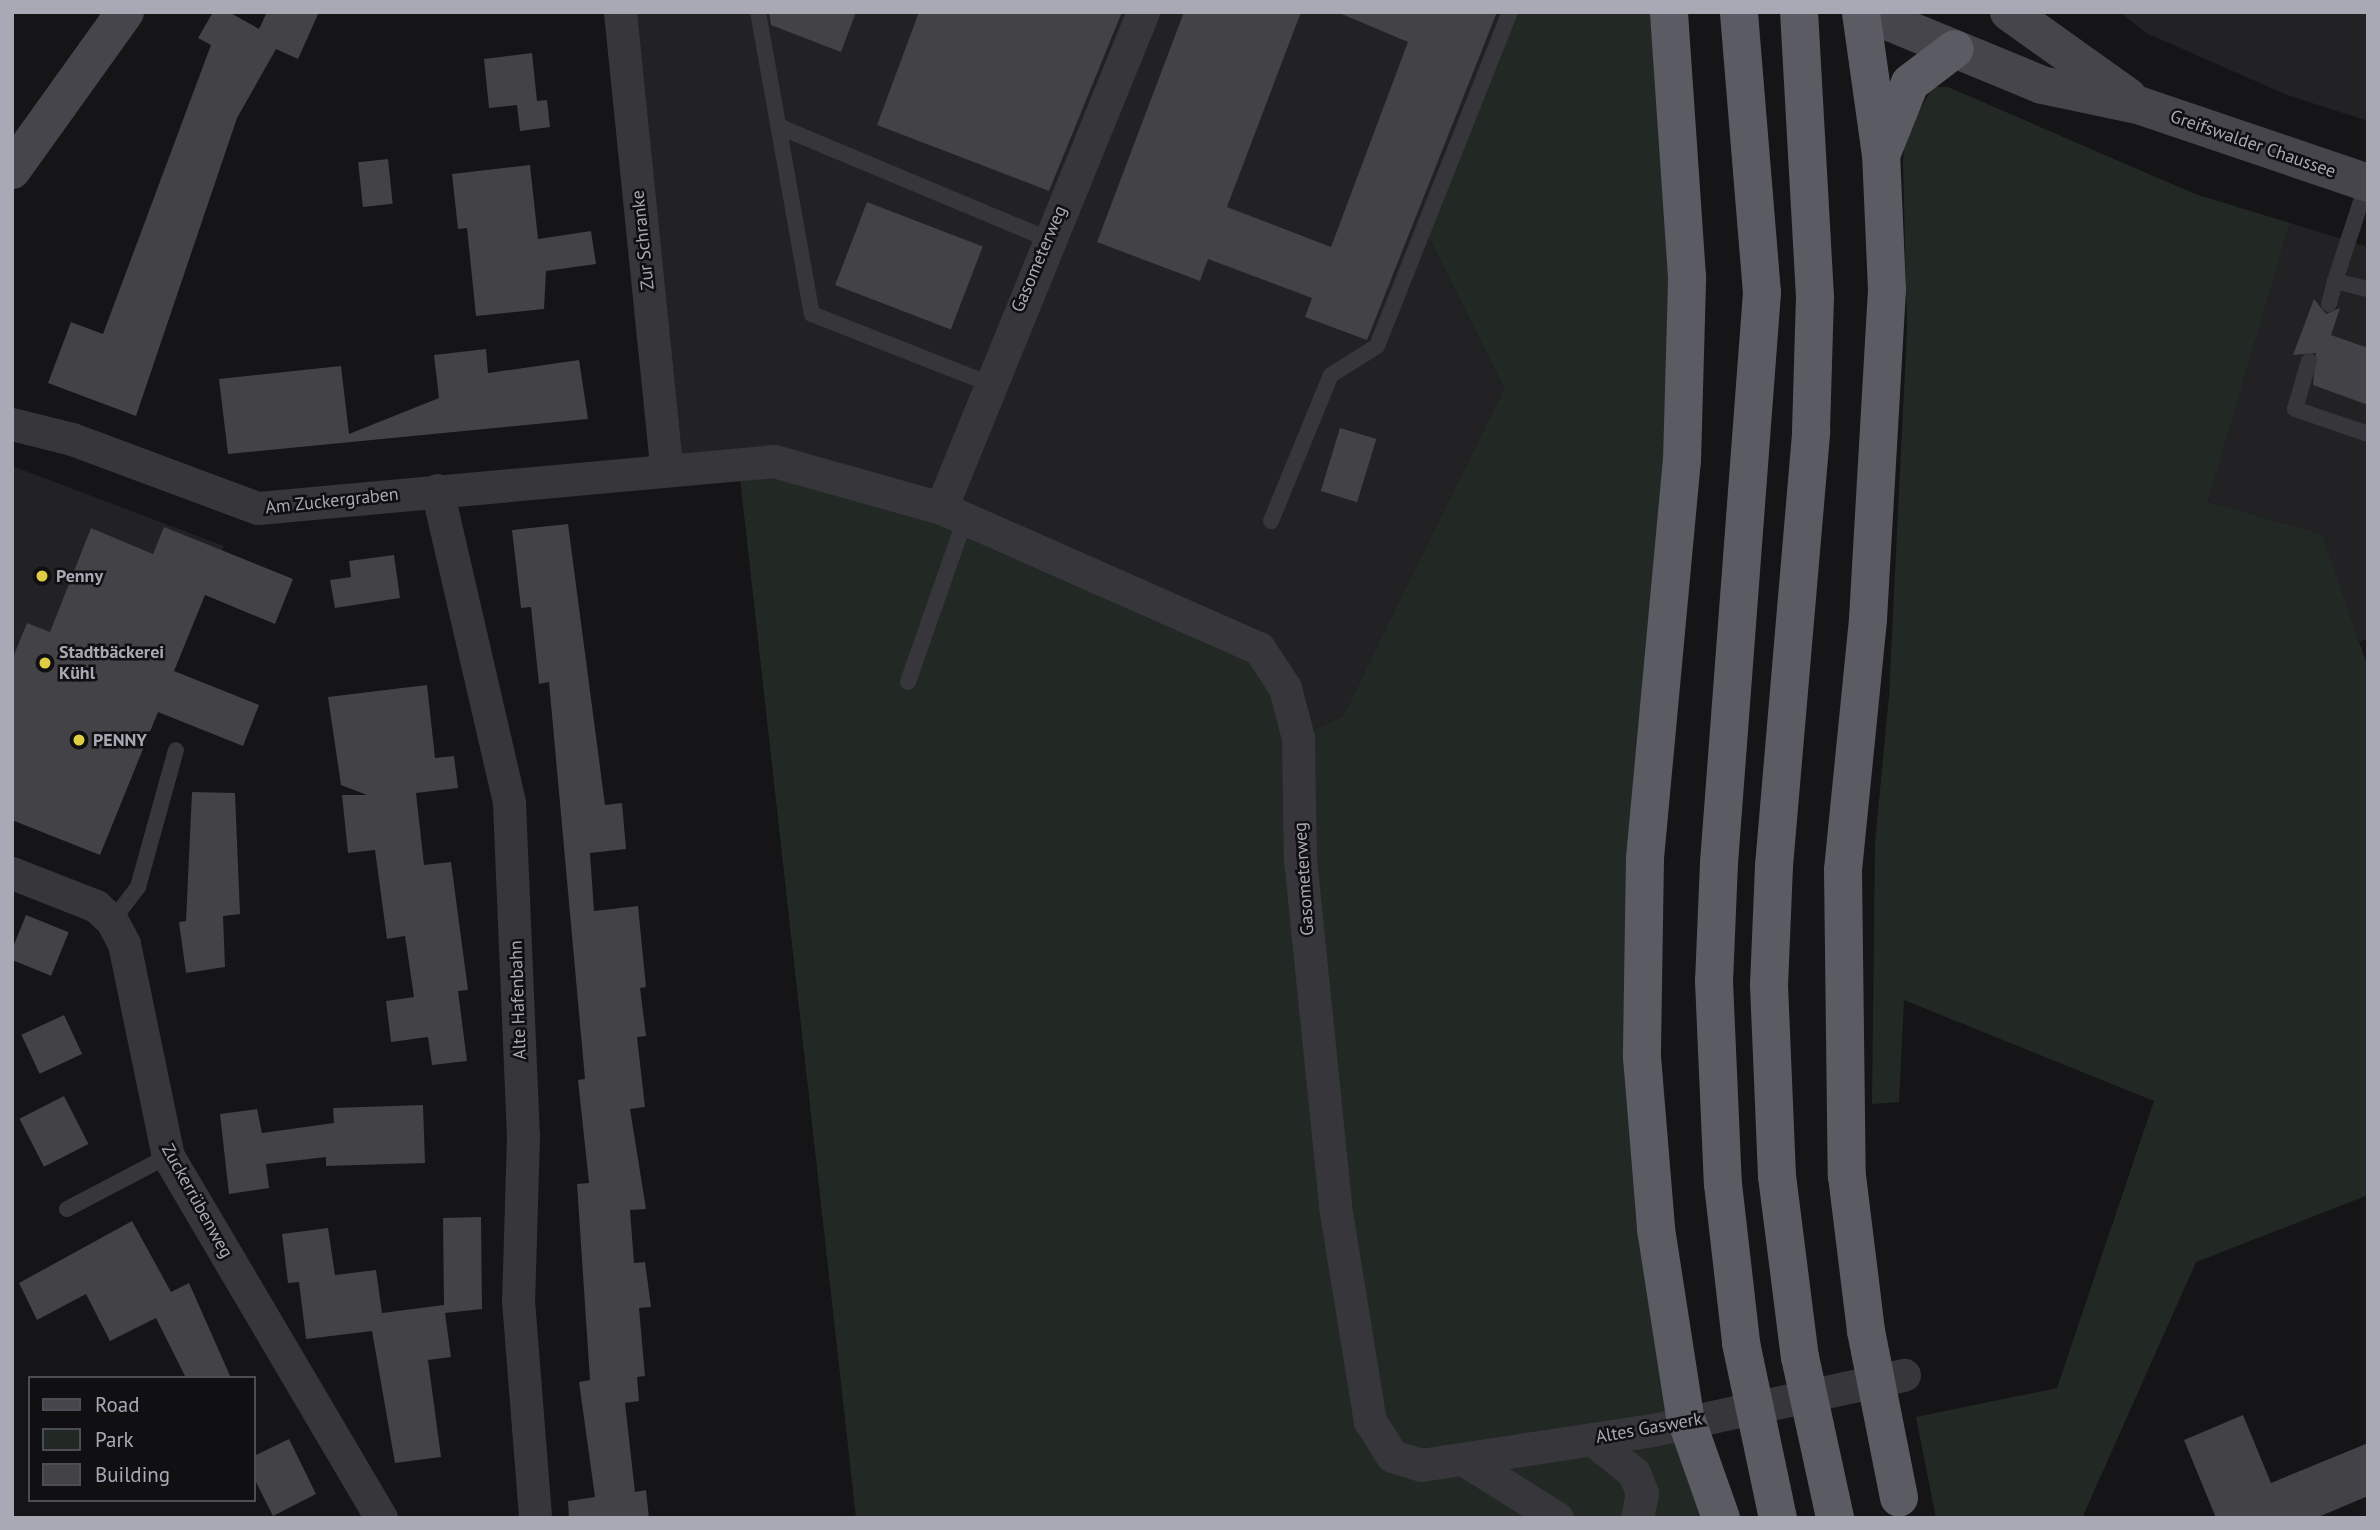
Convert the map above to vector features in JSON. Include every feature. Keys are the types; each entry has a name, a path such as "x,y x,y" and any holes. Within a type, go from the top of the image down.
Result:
{"highway":[{"path":"1669,12 1687,290 1682,461 1645,858 1642,1057 1657,1241 1685,1416 1721,1518"},
{"path":"1798,12 1807,77 1815,297 1811,430 1774,866 1769,985 1777,1176 1800,1357 1835,1518"},
{"path":"1863,12 1881,155 1884,413 1843,870 1847,1176 1866,1331 1901,1518"},
{"path":"1741,31 1762,293 1719,863 1714,1009 1727,1226 1741,1343 1778,1518"},
{"path":"1881,155 1910,83 1955,49"}],"main road":[{"path":"12,170 125,12"},
{"name":"Greifswalder Chaussee","path":"1863,12 2042,85 2138,105 2367,183"},
{"name":"Greifswalder Chaussee","path":"2009,12 2138,105"}],"street":[{"name":"Zur Schranke","path":"620,12 666,467"},
{"name":"Gasometerweg","path":"953,514 988,383 1143,12"},
{"name":"Am Zuckergraben","path":"12,424 72,439 258,508 666,467"},
{"name":"Gasometerweg","path":"666,467 774,461 953,514 1259,648 1285,688 1298,738 1300,859 1335,1206 1370,1421 1392,1456"},
{"name":"Alte Hafenbahn","path":"437,490 509,803 523,1136 518,1300 535,1518"},
{"path":"12,873 96,906 113,920"},
{"name":"Zuckerrübenweg","path":"113,920 124,944 168,1156 381,1518"},
{"name":"Altes Gaswerk","path":"1392,1456 1421,1465 1592,1439 1905,1375"},
{"path":"1592,1439 1634,1473 1642,1493 1637,1518"},
{"path":"1463,1459 1557,1518"}],"lane":[{"path":"758,12 812,314 988,383"},
{"path":"1271,521 1331,375 1377,346 1510,12"},
{"path":"780,127 1048,239"},
{"path":"2329,304 2367,183"},
{"path":"2336,281 2368,289"},
{"path":"2309,361 2295,409 2368,434"},
{"path":"908,682 953,514"},
{"path":"113,920 138,887 176,750"},
{"path":"66,1209 168,1156"}],"shaded area":[{"path":"620,12 1510,12 1423,226 1504,388 1343,716 1298,738 941,508 666,467"},
{"path":"2120,12 2368,12 2368,121 2287,95 2146,33"},
{"path":"2290,223 2368,247 2368,639 2359,642 2322,534 2208,502"},
{"name":"PENNY","path":"12,466 224,546 100,855 12,820"}],"green space":[{"path":"1510,12 1669,12 1677,94 1642,1057 1721,1518 856,1518 738,460 774,461 1259,648 1299,737 1343,716 1504,388 1423,226"},
{"path":"1933,87 1948,87 2195,194 2290,223 2208,502 2322,534 2368,668 2368,1195 2196,1262 2082,1518 1936,1518 1916,1417 2057,1388 2154,1101 1904,1000 1899,1102 1872,1104 1875,843 1889,696 1907,329 1903,163 1905,135"}],"building":[{"path":"213,12 229,12 259,29 267,12 319,12 298,59 276,49 237,118 136,416 48,383 71,322 103,334 211,45 198,38"},
{"path":"769,12 856,12 841,52 771,25"},
{"path":"919,12 1122,12 1049,191 877,125"},
{"path":"1184,12 1301,12 1227,207 1331,247 1408,42 1337,12 1497,12 1367,340 1305,317 1312,298 1208,259 1200,281 1097,242"},
{"path":"532,53 537,101 547,100 550,127 520,131 517,105 489,108 484,59"},
{"path":"388,159 393,204 363,207 358,162"},
{"path":"530,165 538,239 591,231 596,264 546,271 544,309 476,316 467,228 458,229 452,174"},
{"path":"867,202 983,246 951,330 835,285"},
{"path":"2314,299 2326,314 2340,308 2331,335 2368,348 2368,405 2313,385 2316,353 2293,355"},
{"path":"486,349 488,373 579,360 588,419 228,454 219,379 341,366 349,434 439,398 434,355"},
{"path":"1340,428 1376,439 1357,502 1321,491"},
{"path":"568,524 605,805 622,803 626,849 590,853 594,911 638,906 646,987 640,988 646,1036 637,1037 645,1107 630,1109 646,1209 630,1210 634,1263 645,1262 651,1307 639,1308 645,1376 637,1377 639,1401 625,1403 635,1492 646,1490 649,1518 569,1518 568,1501 595,1497 579,1382 590,1380 577,1184 589,1183 578,1080 585,1079 549,682 539,684 531,607 521,608 512,530"},
{"name":"PENNY","path":"164,527 293,579 275,624 205,595 174,671 259,705 243,746 158,712 100,855 12,820 12,660 27,623 50,632 91,528 153,554"},
{"path":"394,555 400,598 335,608 330,580 351,577 349,561"},
{"path":"427,685 435,758 454,756 458,788 416,793 424,865 451,862 468,990 458,991 467,1061 432,1065 428,1037 391,1042 386,1001 414,997 405,936 387,939 375,850 348,853 342,795 367,795 341,785 328,697"},
{"path":"192,792 235,793 240,914 223,916 225,967 186,973 179,922 186,921"},
{"path":"26,915 69,932 51,976 12,960 12,950"},
{"path":"64,1015 82,1054 40,1074 21,1035"},
{"path":"64,1096 89,1144 44,1167 19,1119"},
{"path":"423,1105 425,1163 326,1166 326,1157 266,1164 269,1188 229,1194 220,1114 257,1109 262,1133 334,1123 333,1108"},
{"path":"481,1217 482,1309 445,1313 451,1357 428,1360 441,1457 395,1463 372,1331 306,1339 299,1282 288,1283 282,1234 328,1228 335,1275 376,1270 382,1313 444,1305 443,1218"},
{"path":"132,1221 171,1292 189,1283 230,1376 185,1376 156,1318 110,1341 86,1294 37,1320 19,1283"},
{"path":"2243,1415 2271,1483 2368,1443 2368,1496 2316,1518 2216,1518 2184,1440"},
{"path":"289,1439 316,1494 273,1516 256,1482 256,1455"}],"place":[{"name":"Penny","path":"42,576"},
{"name":"Stadtbäckerei Kühl","path":"45,663"},
{"name":"PENNY","path":"79,740"}]}
